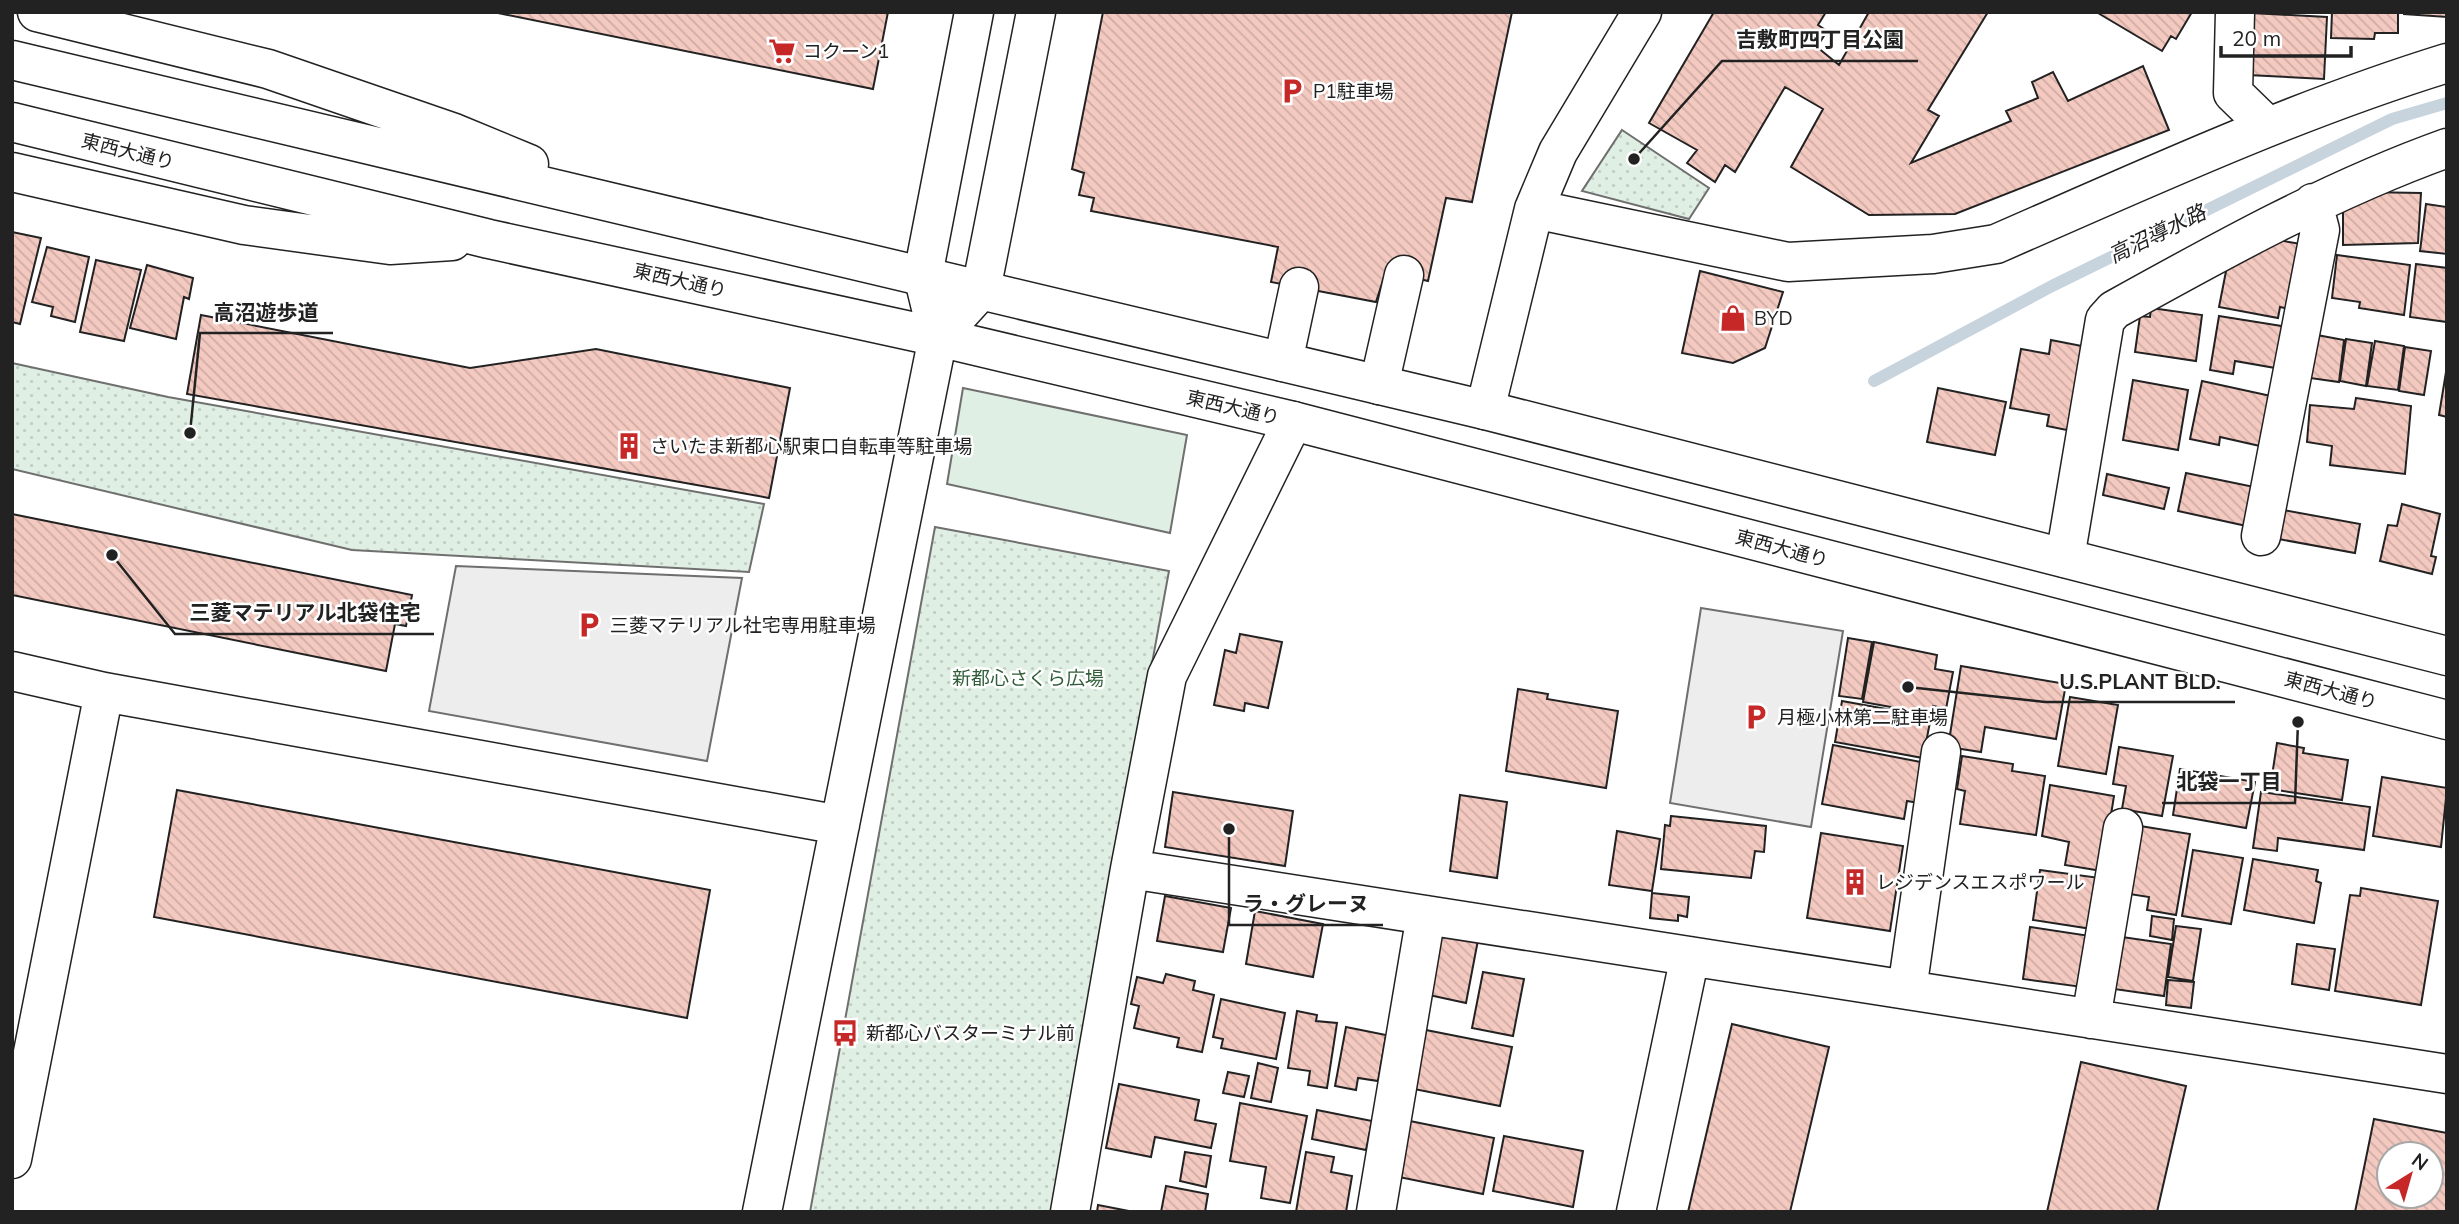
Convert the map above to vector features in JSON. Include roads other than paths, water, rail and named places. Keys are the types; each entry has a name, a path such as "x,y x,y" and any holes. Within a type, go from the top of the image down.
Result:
{"street":[{"path":"37,12 268,69 454,133 631,207"},
{"path":"762,1212 939,337 923,275 974,12"},
{"path":"939,337 981,290 1036,12"},
{"path":"1485,410 1534,209 1558,152 1642,12"},
{"path":"2235,12 2234,93 2267,126"},
{"path":"12,60 1485,410 2447,656"},
{"path":"1534,209 1788,262 1944,253 1996,244 2267,126 2369,87 2447,63"},
{"name":"東西大通り","path":"12,122 489,239 939,337 1293,422 2447,720"},
{"path":"2065,558 2105,320 2114,310 2313,203 2392,168 2447,148"},
{"path":"12,172 244,225 390,245 489,239"},
{"path":"2261,536 2320,230 2313,203"},
{"path":"1379,385 1404,275"},
{"path":"1283,362 1299,287"},
{"path":"1070,1212 1167,676 1293,422"},
{"path":"12,671 104,692 839,825"},
{"path":"12,1159 104,692"},
{"path":"1907,990 1941,752"},
{"path":"2091,1019 2123,828"},
{"path":"1130,869 2447,1074"},
{"path":"1376,1212 1426,915"},
{"path":"1636,1212 1690,956"}],"waterway":[{"name":"高沼導水路","path":"1874,381 2052,286 2392,119 2447,103"}],"place":[{"name":"コクーン1","path":"782,51"},
{"name":"P1駐車場","path":"1292,91"},
{"name":"吉敷町四丁目公園","path":"1634,159"},
{"name":"BYD","path":"1733,318"},
{"name":"高沼遊歩道","path":"190,433"},
{"name":"さいたま新都心駅東口自転車等駐車場","path":"629,446"},
{"name":"三菱マテリアル北袋住宅","path":"112,555"},
{"name":"三菱マテリアル社宅専用駐車場","path":"589,625"},
{"name":"U.S.PLANT BLD.","path":"1908,687"},
{"name":"月極小林第二駐車場","path":"1756,717"},
{"name":"北袋一丁目","path":"2298,722"},
{"name":"ラ・グレーヌ","path":"1229,829"},
{"name":"レジデンスエスポワール","path":"1855,882"},
{"name":"新都心バスターミナル前","path":"845,1033"}],"park label":[{"name":"新都心さくら広場","path":"1028,678"}]}
